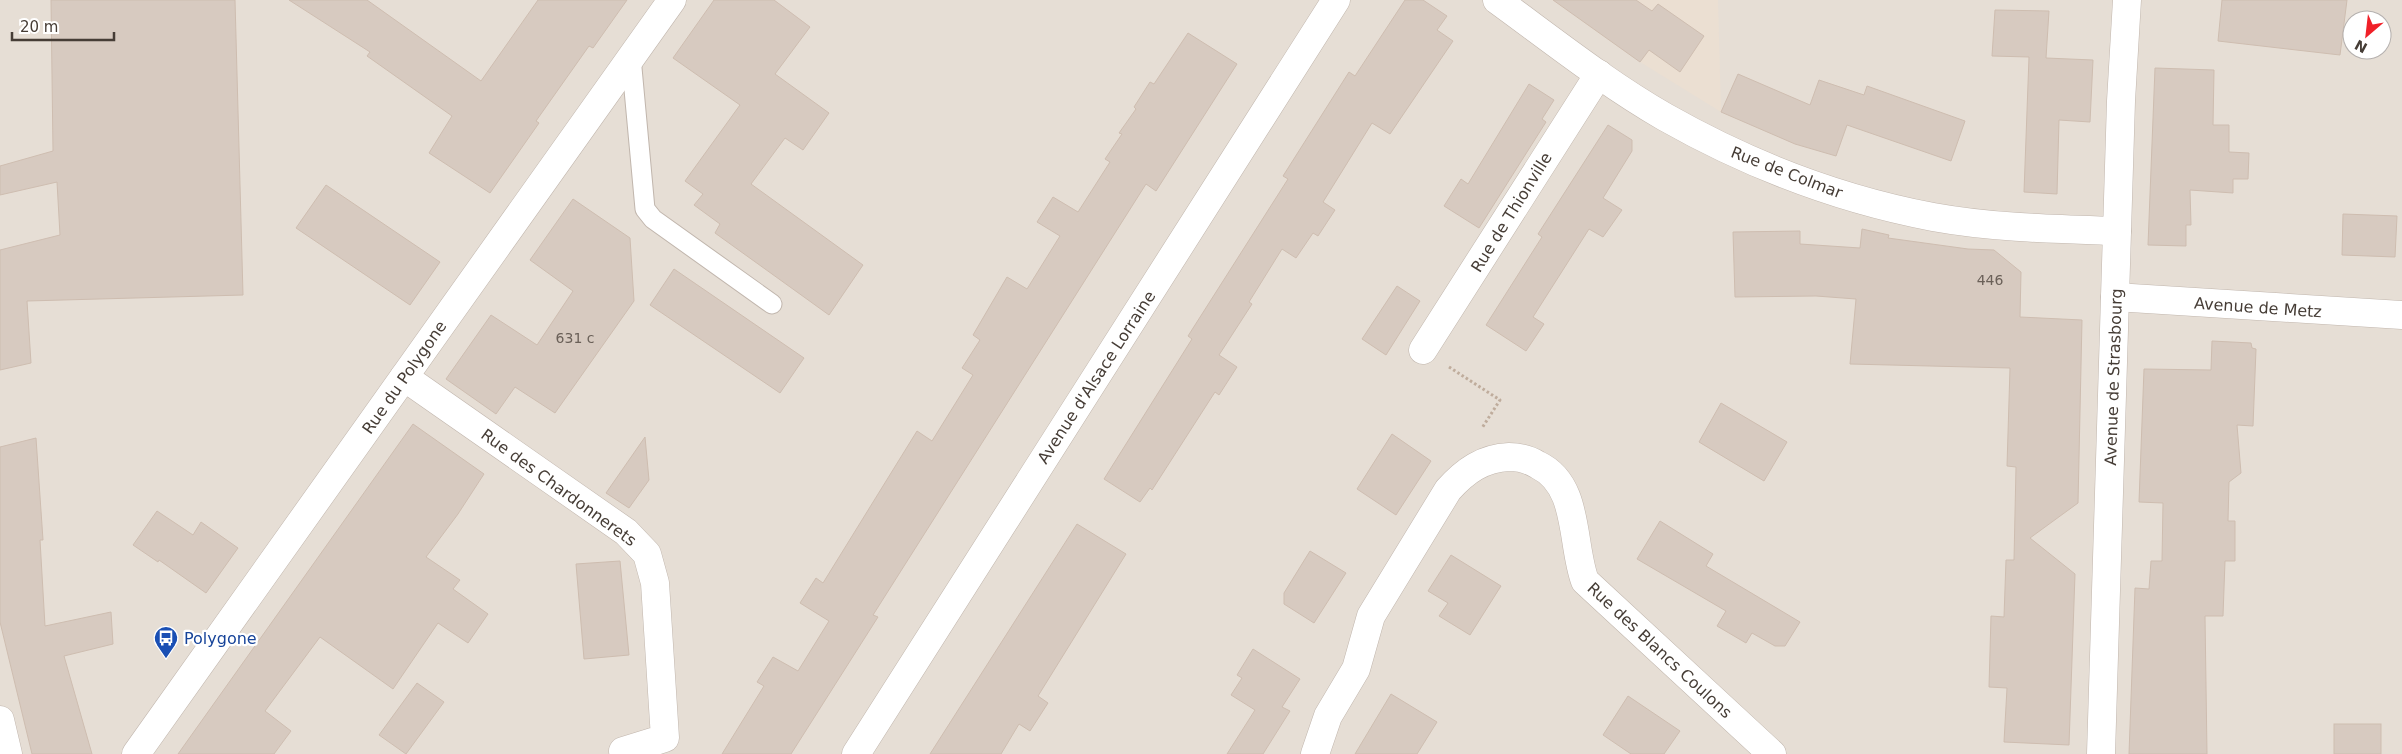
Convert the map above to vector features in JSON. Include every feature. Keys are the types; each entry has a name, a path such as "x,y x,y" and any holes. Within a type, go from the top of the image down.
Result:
{"street":[{"name":"Rue du Polygone","path":"136,754 672,0"},
{"name":"Avenue d'Alsace Lorraine","path":"856,754 1336,0"},
{"name":"Rue de Colmar","path":"1497,0 1599,74 1664,116 1730,151 1806,183 1891,208 1965,221 2117,230"},
{"name":"Avenue de Strasbourg","path":"2100,754 2121,101 2126,0"},
{"name":"Rue de Thionville","path":"1423,350 1599,74"},
{"name":"Avenue de Metz","path":"2115,297 2402,314"},
{"name":"Rue des Chardonnerets","path":"404,377 626,532 647,554 655,583 665,738 623,751"},
{"name":"Rue des Blancs Coulons","path":"1315,754 1328,716 1356,669 1365,632 1380,598 1448,490 1461,475 1478,464 1495,457 1513,457 1530,461 1547,469 1557,480 1570,510 1581,569 1586,581 1772,754"},
{"path":"0,720 8,754"}],"lane":[{"path":"631,57 645,209 653,219 772,304"}],"path":[{"path":"1423,350 1500,400 1470,449 1478,464"}],"shaded area":[{"path":"0,0 2402,0 2402,754 0,754"},
{"path":"1552,0 1718,0 1721,112 1640,62"}],"building":[{"path":"51,0 235,0 243,295 27,301 31,363 0,370 0,250 60,235 57,182 0,195 0,166 53,151"},
{"path":"289,0 367,0 481,81 538,0 627,0 593,48 589,46 536,121 539,123 490,193 429,153 452,116 367,56 370,52"},
{"path":"714,0 774,0 810,27 775,74 829,113 803,150 785,138 751,184 863,265 829,315 715,233 720,224 694,205 703,194 685,181 740,105 673,58"},
{"path":"1405,0 1423,0 1447,16 1437,30 1453,41 1390,134 1372,123 1323,202 1335,210 1318,236 1313,233 1296,258 1282,249 1249,302 1252,304 1219,355 1237,367 1219,395 1215,392 1152,490 1150,488 1140,502 1104,479 1192,339 1188,336 1288,179 1283,176 1349,72 1355,76"},
{"path":"1553,0 1636,0 1652,11 1658,4 1704,36 1680,72 1649,50 1640,62"},
{"path":"2222,0 2347,0 2346,10 2342,10 2340,55 2218,41"},
{"path":"1995,10 2049,11 2046,58 2093,60 2090,122 2059,120 2057,194 2024,192 2029,57 1992,56"},
{"path":"1188,33 1237,64 1156,191 1146,184 873,615 878,617 791,754 722,754 764,686 757,682 773,657 798,671 829,621 800,603 816,578 823,583 917,431 932,441 973,375 962,368 980,340 973,335 1007,277 1027,289 1060,236 1037,222 1053,197 1078,212 1110,162 1105,159 1122,134 1119,133 1136,109 1134,107 1150,82 1154,84"},
{"path":"2155,68 2214,70 2213,125 2229,125 2229,152 2249,153 2248,179 2233,179 2233,193 2190,190 2191,225 2186,225 2186,246 2148,245"},
{"path":"1738,74 1810,105 1819,80 1864,95 1867,86 1965,121 1951,161 1847,125 1836,156 1795,144 1721,112"},
{"path":"1529,84 1554,100 1542,119 1546,122 1479,228 1444,206 1461,179 1468,184"},
{"path":"1608,125 1632,140 1632,151 1603,198 1622,210 1603,237 1589,229 1533,317 1544,324 1526,351 1486,325 1542,237 1538,234"},
{"path":"326,185 440,262 410,305 296,228"},
{"path":"573,199 630,238 634,301 555,413 515,387 496,414 446,379 491,315 537,345 573,291 530,260"},
{"path":"2343,214 2397,216 2395,257 2342,255"},
{"path":"1862,229 1889,235 1888,238 1968,249 1994,250 2021,272 2020,317 2082,320 2078,503 2030,538 2075,574 2069,745 2004,742 2007,688 1989,687 1991,616 2004,617 2006,560 2014,560 2016,467 2007,466 2010,368 1850,364 1856,299 1816,296 1735,297 1733,232 1800,231 1800,244 1860,248"},
{"path":"674,269 804,358 780,393 650,305"},
{"path":"1397,286 1420,301 1386,355 1362,339"},
{"path":"2212,341 2251,343 2252,348 2256,349 2253,426 2237,425 2241,473 2229,482 2228,521 2235,521 2235,561 2225,561 2223,616 2205,616 2207,754 2129,754 2135,588 2149,589 2151,561 2162,561 2163,503 2139,502 2144,369 2211,370"},
{"path":"1721,403 1787,442 1764,481 1699,442"},
{"path":"413,424 484,474 458,514 426,557 460,580 453,589 488,614 468,643 438,623 393,689 320,637 265,711 291,731 274,754 178,754"},
{"path":"1392,434 1431,461 1396,515 1357,489"},
{"path":"645,437 649,480 629,508 606,493"},
{"path":"36,438 43,540 40,540 45,626 111,612 113,644 64,656 92,754 32,754 0,622 0,447"},
{"path":"157,511 193,535 201,522 238,548 206,593 159,560 158,562 133,545"},
{"path":"1660,521 1713,554 1706,566 1800,622 1785,646 1775,646 1752,633 1746,643 1717,626 1726,611 1637,559"},
{"path":"1077,524 1126,554 1038,696 1048,703 1030,731 1019,724 1001,754 930,754"},
{"path":"1310,551 1346,573 1314,623 1284,604 1284,593"},
{"path":"1451,555 1501,586 1470,635 1439,616 1448,603 1428,591"},
{"path":"620,561 629,655 584,659 576,564"},
{"path":"1253,649 1300,679 1282,707 1290,711 1263,754 1227,754 1255,710 1231,695 1242,678 1237,675"},
{"path":"417,683 444,702 406,754 379,735"},
{"path":"1391,694 1437,722 1417,754 1355,754"},
{"path":"1628,696 1680,731 1664,754 1631,754 1603,735"},
{"path":"2334,724 2381,724 2381,754 2334,754"}],"place":[{"name":"Polygone","path":"166,659"}]}
